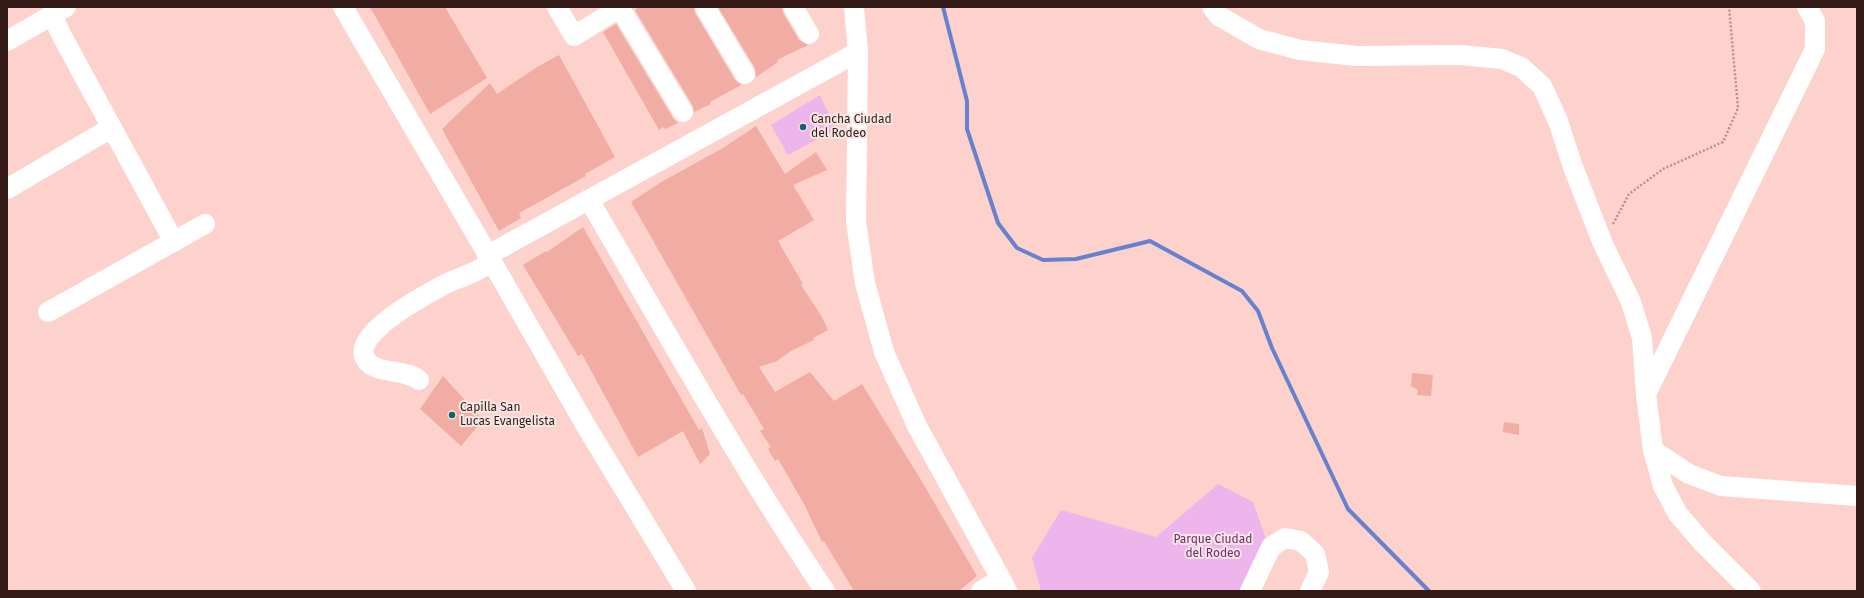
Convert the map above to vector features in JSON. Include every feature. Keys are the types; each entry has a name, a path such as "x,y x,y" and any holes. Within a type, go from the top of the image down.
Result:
{"street":[{"path":"343,7 586,426 686,591"},
{"path":"557,7 574,36 621,7 683,112"},
{"path":"705,7 745,74"},
{"path":"793,7 809,34"},
{"path":"854,7 858,52 856,222 865,283 884,352 917,426 1004,585 981,591"},
{"path":"1212,7 1219,16 1259,40 1300,50 1356,56 1461,55 1502,59 1520,67 1542,86 1558,121 1573,167 1603,244 1631,302 1642,338 1646,394 1654,450 1663,486 1678,514 1702,542 1751,591"},
{"path":"1646,394 1815,49 1815,21 1807,7"},
{"path":"7,41 59,11 111,128 174,242"},
{"path":"488,255 858,52"},
{"path":"7,189 111,128"},
{"path":"589,200 708,404 796,548 825,591"},
{"path":"48,312 205,224"},
{"path":"419,380 412,375 379,369 369,364 364,356 364,351 368,340 380,326 426,294 486,265 488,255"},
{"path":"1654,450 1690,474 1721,486 1857,496"},
{"path":"1250,591 1271,547 1285,538 1301,541 1315,554 1319,572 1310,591"}],"path":[{"path":"1603,244 1617,213 1629,194 1663,169 1723,142 1738,108 1729,7"}],"green space":[{"name":"Cancha Ciudad del Rodeo","path":"820,95 836,129 788,155 771,125"},
{"name":"Parque Ciudad del Rodeo","path":"1218,484 1253,502 1266,539 1240,591 1041,591 1032,558 1061,510 1156,537"}],"building":[{"path":"370,7 445,7 487,78 430,114"},
{"path":"639,7 694,7 695,13 735,80 741,85 710,102 711,104 694,112 693,106 635,10"},
{"path":"718,7 782,7 783,13 799,40 808,45 777,60 778,62 756,77 755,68"},
{"path":"616,24 673,118 678,123 665,129 663,127 659,130 603,32"},
{"path":"559,55 615,157 585,174 586,176 519,213 521,218 499,231 442,129 490,83 497,94 537,67"},
{"path":"756,126 785,174 816,152 827,170 793,185 814,220 778,241 803,284 801,285 822,317 828,330 813,338 814,340 791,351 777,361 759,367 775,392 810,372 834,401 862,384 921,480 977,576 959,591 854,591 824,541 822,542 804,504 778,459 775,461 768,449 771,447 760,431 764,429 743,394 741,395 631,202 663,181 723,148"},
{"path":"583,227 699,430 702,428 710,454 700,464 683,431 638,457 582,354 578,356 523,265 546,251 547,252"},
{"path":"1412,373 1433,375 1431,396 1417,395 1418,390 1411,386"},
{"name":"Capilla San Lucas Evangelista","path":"443,376 483,420 461,446 420,409"},
{"path":"1504,422 1519,424 1519,435 1503,432"}],"waterway":[{"path":"943,7 967,101 967,129 998,223 1017,248 1043,260 1076,259 1150,241 1242,291 1258,311 1272,348 1348,509 1429,591"}],"place":[{"name":"Cancha Ciudad del Rodeo","path":"803,127"},
{"name":"Capilla San Lucas Evangelista","path":"452,415"}]}
